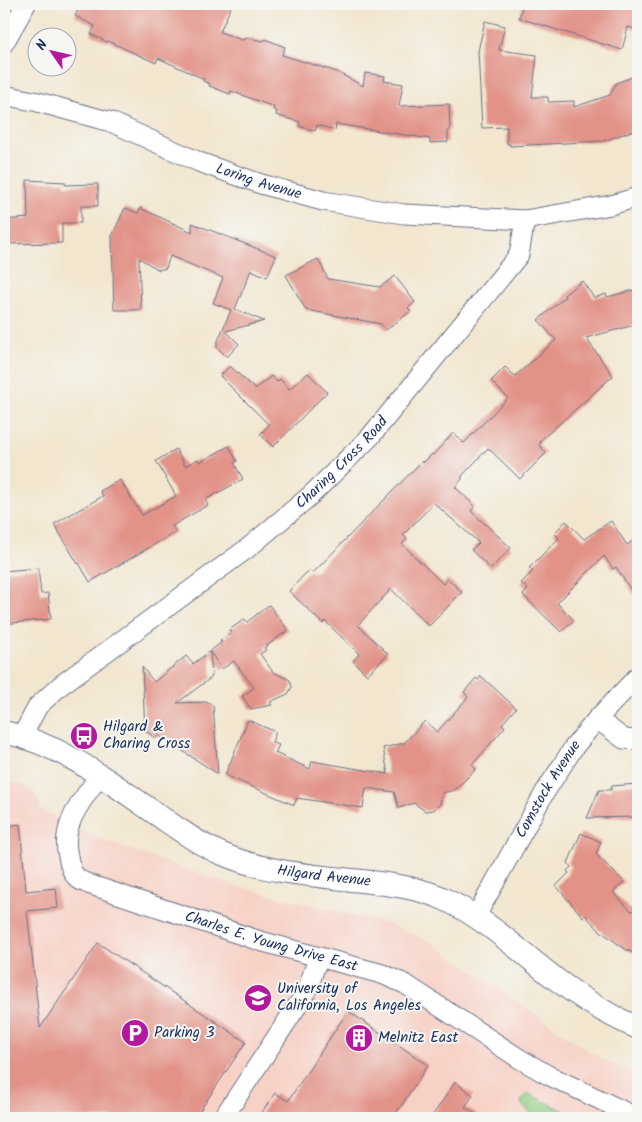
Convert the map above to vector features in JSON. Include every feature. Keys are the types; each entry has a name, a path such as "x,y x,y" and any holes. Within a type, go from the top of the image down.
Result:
{"street":[{"path":"4,43 26,4"},
{"name":"Loring Avenue","path":"4,95 38,102 111,122 199,162 261,184 323,201 404,214 525,220"},
{"path":"525,220 611,205 638,197"},
{"name":"Charing Cross Road","path":"13,734 38,706 61,685 248,548 311,494 370,436 518,255 525,220"},
{"name":"Comstock Avenue","path":"476,916 545,792 574,747 597,719 638,676"},
{"path":"597,719 624,740 638,740"},
{"name":"Hilgard Avenue","path":"13,734 64,754 100,775 186,835 219,852 252,865 397,886 442,898 476,916 558,981 592,1004 638,1028"},
{"name":"Charles E. Young Drive East","path":"100,775 79,805 68,828 65,845 70,865 77,878 91,885 251,938 318,958 382,974 405,984 520,1060 638,1118"},
{"path":"223,1118 308,991 318,958"}],"shaded area":[{"name":"University of California, Los Angeles","path":"4,780 26,786 33,791 38,799 40,809 94,837 234,886 389,924 431,942 593,1054 638,1076 638,1118 4,1118"}],"green space":[{"path":"527,1093 579,1118 536,1118 521,1104 522,1099"}],"building":[{"path":"81,4 232,4 220,32 242,40 247,38 264,41 265,39 285,47 282,55 337,72 363,86 365,73 385,76 384,81 403,84 399,106 449,104 450,130 448,130 448,142 430,143 430,139 336,124 335,130 317,125 315,131 299,126 300,122 276,115 277,111 273,110 274,107 231,91 230,94 209,86 210,84 203,81 204,79 158,58 156,63 91,34 95,26 75,16"},
{"path":"523,4 638,4 638,30 628,27 622,50 519,18"},
{"path":"485,21 505,26 499,50 537,55 532,97 548,97 548,102 574,101 574,107 610,95 616,83 638,75 638,129 603,141 510,146 510,144 507,144 507,127 482,128 478,51"},
{"path":"27,180 65,182 65,185 98,184 98,206 81,206 81,223 62,223 62,243 4,244 4,220 28,218"},
{"path":"125,208 138,213 140,208 192,232 192,223 276,256 267,277 251,270 235,309 264,321 226,331 239,344 227,357 217,347 217,343 231,310 213,303 223,278 170,256 166,268 159,270 139,258 141,310 114,310 112,236"},
{"path":"318,259 328,279 380,287 395,276 415,302 408,308 411,311 386,330 381,324 306,310 286,275"},
{"path":"582,281 594,298 606,294 607,297 638,289 638,324 586,338 613,376 540,441 539,445 546,453 520,479 488,448 462,476 462,479 455,487 475,506 471,511 511,548 491,569 471,550 479,543 434,503 403,535 407,539 402,544 443,584 448,579 462,592 429,626 391,589 358,625 388,654 367,675 353,661 359,654 325,621 323,624 289,591 306,573 310,571 313,573 422,461 423,463 433,455 453,433 464,443 508,398 491,381 505,367 515,376 556,340 538,320"},
{"path":"230,366 255,389 271,376 277,382 280,379 289,389 308,373 327,392 273,447 260,434 269,425 220,376"},
{"path":"229,446 237,461 234,463 243,479 205,500 208,505 172,526 176,532 90,582 54,524 103,496 100,491 120,480 142,515 176,496 156,461 176,449 185,466 198,459 200,462"},
{"path":"566,521 584,539 611,521 627,545 638,537 638,601 616,567 613,569 604,556 557,603 574,620 561,632 523,595 528,589 521,583 533,571 529,568 559,538 554,533"},
{"path":"38,568 41,594 48,593 51,619 4,624 4,571"},
{"path":"269,605 288,630 264,648 266,650 260,654 273,672 290,680 292,687 288,694 270,702 272,705 251,709 242,696 254,688 234,661 222,669 210,652 212,677 177,703 206,702 213,705 218,774 158,735 156,738 145,731 142,667 154,682 186,656 193,664 222,642 220,641 231,633 229,630 245,619 247,622"},
{"path":"481,676 516,708 502,724 505,727 472,765 476,769 455,790 442,793 440,804 434,810 425,811 414,803 399,808 394,792 366,788 363,808 297,798 294,805 225,775 248,720 276,732 272,742 279,745 275,753 310,769 312,761 388,774 383,748 404,743 425,721 437,732 468,697 464,692 476,678 478,680"},
{"path":"638,784 638,817 587,818 599,790 611,790 611,786"},
{"name":"Parking 3","path":"20,824 26,891 56,888 58,908 27,911 40,1028 98,943 246,1042 195,1118 4,1118 4,826"},
{"path":"581,833 601,842 596,854 624,882 613,892 631,911 638,910 638,955 625,949 599,930 585,915 583,917 556,886 569,873 567,871 571,867 568,863"},
{"name":"Melnitz East","path":"348,1011 428,1065 393,1118 258,1118 275,1093 288,1101"},
{"path":"455,1082 473,1095 465,1107 482,1118 431,1118"}],"place":[{"name":"Hilgard & Charing Cross","path":"84,736"},
{"name":"University of California, Los Angeles","path":"258,998"},
{"name":"Parking 3","path":"135,1033"},
{"name":"Melnitz East","path":"359,1038"}]}
